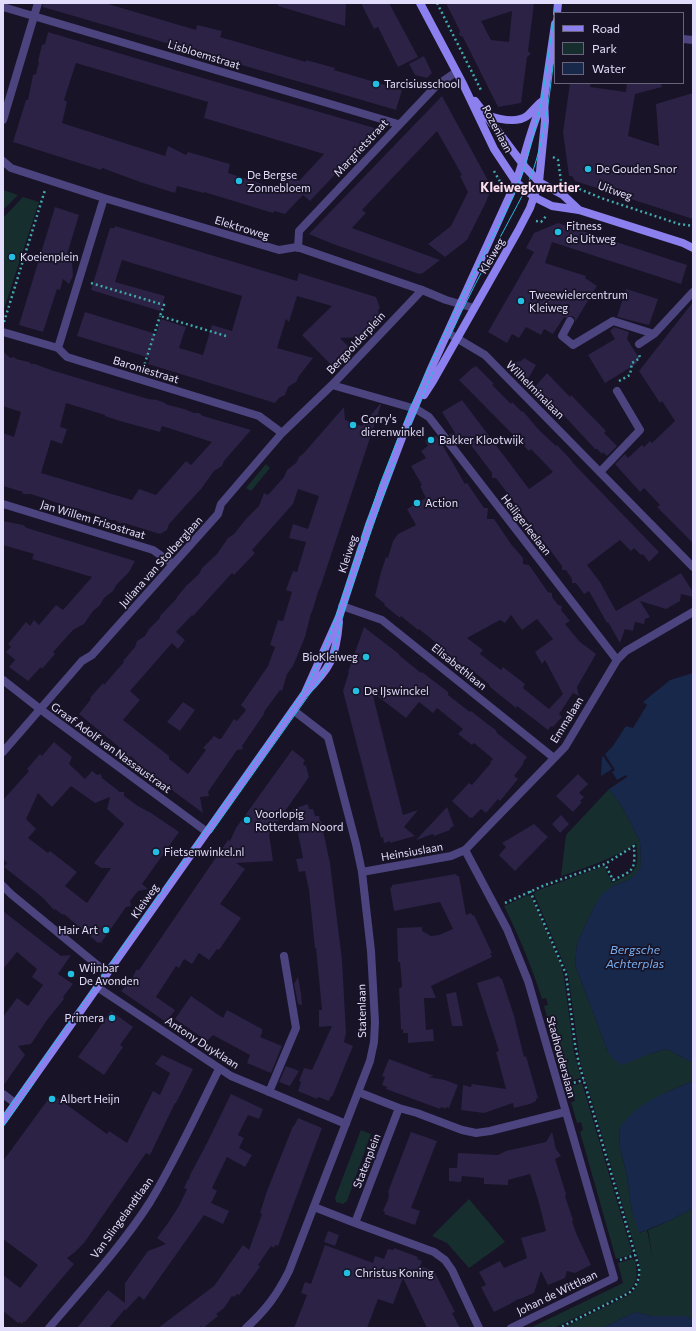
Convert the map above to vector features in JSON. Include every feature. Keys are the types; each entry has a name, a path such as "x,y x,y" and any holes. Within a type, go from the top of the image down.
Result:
{"street":[{"path":"3,120 38,3"},
{"name":"Rozenlaan","path":"420,3 494,149 516,182"},
{"name":"Lisbloemstraat","path":"3,7 398,124"},
{"name":"Kleiweg","path":"414,409 433,381 518,231 534,197 539,182 541,167 545,121 544,99 554,31"},
{"name":"Margrietstraat","path":"297,247 298,231 398,124 436,86 456,72"},
{"name":"Rozenlaan","path":"462,84 522,164"},
{"path":"486,115 498,119 519,120 527,116 544,99"},
{"name":"Kleiweg","path":"3,1121 305,693 339,617 369,525 414,409 476,268 516,182 532,128 544,99"},
{"name":"Elektroweg","path":"3,162 11,168 104,198 279,250 297,247 422,290 446,300 474,308"},
{"path":"522,164 539,182 563,195 579,210"},
{"path":"516,182 534,197 552,206 579,210 683,243 693,248"},
{"path":"58,348 104,198"},
{"path":"683,243 693,244"},
{"name":"Bergpolderplein","path":"414,409 332,385 422,290"},
{"path":"639,344 654,334 693,292"},
{"path":"570,321 562,336 573,344 613,321 654,334"},
{"name":"Baroniestraat","path":"3,332 58,348 67,357 259,416 282,433"},
{"name":"Wilhelminalaan","path":"448,333 485,355 693,567"},
{"name":"Juliana van Stolberglaan","path":"3,752 82,661 92,654 218,514 221,504 282,433 332,385"},
{"path":"600,472 640,430 617,391"},
{"name":"Heiligerleelaan","path":"414,409 429,417 617,660"},
{"name":"Jan Willem Frisostraat","path":"3,504 153,550 173,564"},
{"name":"Elisabethlaan","path":"342,606 382,620 554,758"},
{"name":"Emmalaan","path":"465,850 565,747 617,660 626,651 693,612"},
{"name":"Kleiweg","path":"305,693 321,678 331,663 336,649 339,617"},
{"name":"Graaf Adolf van Nassaustraat","path":"3,680 207,832"},
{"name":"Statenlaan","path":"246,1328 263,1313 278,1292 290,1271 370,1062 374,1042 375,1022 371,951 362,872 356,844 328,737 293,710"},
{"name":"Heinsiuslaan","path":"362,872 451,856 465,850"},
{"name":"Stadhouderslaan","path":"465,850 507,929 528,981 614,1278"},
{"path":"3,886 107,973"},
{"path":"269,1092 296,1028 284,956"},
{"name":"Antony Duyklaan","path":"97,987 231,1076 346,1124"},
{"name":"Van Slingelandtlaan","path":"49,1328 99,1270 149,1203 165,1175 219,1069"},
{"path":"358,1092 462,1130 476,1132 565,1112"},
{"path":"3,1094 15,1103"},
{"name":"Statenplein","path":"355,1223 399,1108"},
{"path":"314,1207 434,1252 445,1260 452,1270 479,1328"},
{"name":"Johan de Wittlaan","path":"511,1328 614,1278"}],"path":[{"path":"437,3 485,98"},
{"name":"Uitweg","path":"541,167 556,179 601,198 679,224 693,226"},
{"path":"3,324 48,180"},
{"path":"91,283 164,305 144,366 146,370 142,381"},
{"path":"160,316 226,336"},
{"path":"617,391 613,385 630,375 632,363 640,358 639,344"},
{"path":"495,907 530,891 605,864 634,846 635,864 632,870 627,874 613,880 605,864"},
{"path":"530,891 566,974 579,1064 640,1274 636,1285 629,1293 559,1328"},
{"path":"609,1264 635,1256"}],"green space":[{"path":"3,190 18,195 3,210"},
{"name":"Koeienplein","path":"23,197 39,202 3,312 3,218"},
{"path":"266,464 270,468 251,491 246,488"},
{"path":"609,789 621,805 640,841 641,866 637,874 629,880 613,886 595,905 577,943 575,965 608,1052 649,1054 667,1049 693,1063 693,1081 667,1092 619,1129 620,1147 627,1176 632,1211 640,1233 647,1230 653,1260 648,1230 693,1208 693,1321 687,1316 651,1316 635,1312 602,1328 563,1328 629,1295 639,1283 640,1278 638,1258 580,1061 568,974 534,894 539,890 604,866 612,883 631,873 634,869 637,859 636,843 627,849 591,866 561,876 566,835"},
{"path":"528,895 531,896 561,965 564,977 574,1052 581,1078 566,1082 563,1072 566,1070 565,1063 560,1064 544,1006 548,1005 546,998 542,999 525,952 504,906"},
{"path":"582,1083 632,1252 630,1255 616,1259 580,1132 583,1130 581,1122 577,1123 571,1102 575,1101 573,1093 569,1094 567,1087"},
{"path":"361,1130 371,1134 347,1201 343,1204 336,1202 335,1198"},
{"path":"469,1199 505,1242 469,1268 447,1243 432,1236"},
{"path":"632,1259 635,1260 637,1274 633,1286 626,1293 554,1328 530,1328 623,1283 618,1263"}],"water":[{"name":"Bergsche Achterplas","path":"693,673 693,1063 667,1049 649,1054 622,1065 613,1059 608,1052 575,965 577,943 595,905 603,893 613,886 629,880 636,874 641,866 640,841 621,805 601,776 602,757 613,746 626,726 633,728 647,705 643,702 670,680"},
{"path":"693,1081 693,1208 671,1220 639,1233 632,1211 627,1176 620,1147 619,1129 634,1112 652,1100"},
{"path":"635,1312 651,1316 687,1316 693,1321 693,1328 602,1328"}],"pier":[{"path":"605,754 615,770 612,772 617,780 626,775 627,777 609,789 601,776 612,769 603,756"}],"building":[{"path":"43,3 105,3 196,30 197,25 222,31 220,37 306,62 306,60 335,68 334,70 402,90 396,110 43,7"},
{"path":"278,3 346,3 345,26 278,6"},
{"path":"361,3 389,3 418,57 398,67 378,27 374,29"},
{"path":"446,3 534,3 528,51 531,54 527,57 521,103 498,107 463,37 459,35 460,31","holes":["512,11 509,42 491,40 481,21"]},
{"path":"48,32 378,129 310,201 303,195 285,214 274,211 273,213 204,192 177,186 175,193 102,168 101,170 13,142 26,100 28,100 33,75 36,74 42,45 45,44","holes":["76,63 208,102 204,118 324,154 299,181 291,172 275,188 228,173 230,164 188,152 186,155 168,146 165,156 62,123 67,102 64,100"]},
{"path":"424,56 432,73 427,78 415,75 409,64"},
{"path":"570,84 591,84 590,87 626,92 627,84 661,84 662,87 635,94 628,136 659,146 656,104 693,93 693,219 575,181 572,176 569,176 563,132"},
{"path":"442,96 490,184 491,189 467,240 445,257 428,244 451,226 468,192 460,176 462,175 437,131 362,210 366,213 352,228 440,260 423,273 419,274 309,234"},
{"path":"55,207 79,215 66,258 72,260 73,276 69,284 63,279 60,290 57,289 43,332 19,325"},
{"path":"558,223 687,265 681,284 552,242 545,263 586,276 585,278 597,286 575,322 575,318 572,316 566,318 564,317 553,334 544,329 541,335 526,327 519,338 512,334 507,343 488,332 534,252 526,248 534,233"},
{"path":"115,226 297,281 299,273 376,297 380,308 378,310 380,317 364,332 363,337 340,338 349,347 336,359 336,370 302,335 332,306 297,296 289,322 286,319 277,348 313,358 296,382 288,387 285,395 279,398 275,403 148,364 150,358 77,336 85,312 156,334 161,319 186,327 179,348 203,355 212,325 232,331 242,296 122,260 115,282 165,296 160,311 91,290 110,228 115,228"},
{"path":"626,289 658,299 649,325 617,317"},
{"path":"693,302 693,543 657,507 660,505 644,488 640,492 615,464 625,454 628,458 642,445 644,447 650,441 652,443 675,421 662,401 660,403 639,371"},
{"path":"614,327 629,332 627,339 639,358 636,364 605,383 588,355 615,339 610,331"},
{"path":"3,351 10,358 14,357 31,364 148,399 157,400 165,404 194,413 199,413 203,416 251,430 224,461 222,466 214,471 201,489 169,524 167,530 160,534 124,523 119,523 115,520 110,520 76,508 64,506 31,494 22,494 23,492 3,486 3,433 14,437 21,412 3,406","holes":["66,403 120,421 160,432 162,426 212,442 191,465 186,461 156,495 139,489 132,500 41,473 51,440 62,444 67,429 60,427"]},
{"path":"524,358 536,365 528,379 511,363 521,361"},
{"path":"476,366 511,404 512,402 522,412 523,411 538,429 556,446 557,445 659,552 649,562 643,554 641,555 634,548 631,551 620,540 587,565 600,582 616,611 681,573 693,592 693,597 681,594 680,601 666,609 640,601 650,617 645,619 644,624 635,622 633,631 625,629 620,643 589,591 584,594 576,583 572,583 572,579 566,570 562,570 562,566 541,538 537,537 537,533 496,478 492,478 492,473 464,436 454,441 449,434 455,433 442,412 462,400 529,489 553,472 531,449 529,451 459,380"},
{"path":"547,373 606,431 604,433 617,446 607,456 603,452 602,454 595,449 556,407 534,388"},
{"path":"380,404 381,405 311,613 305,637 293,666 287,674 282,691 280,690 264,712 242,746 243,749 237,750 208,792 209,796 200,797 203,813 145,770 131,756 129,757 119,749 119,747 79,714 96,691 103,683 104,685 124,662 123,661 135,647 137,641 145,636 149,629 186,586 217,554 228,538 234,534 259,506 264,493 268,495 284,477 287,470 296,463 299,457 344,407 345,420 362,426","holes":["298,489 319,496 308,529 293,524 289,538 306,542 297,572 293,571 286,590 292,592 283,621 278,620 270,645 275,647 268,666 241,705 246,710 237,721 234,719 221,739 214,736 203,748 206,750 188,774 169,759 169,756 123,720 140,700 130,691 172,643 178,649 185,640 176,632 192,615 193,616 232,573 234,575 255,553 252,550 293,504"]},
{"path":"430,436 436,436 444,446 465,484 467,483 484,508 488,508 487,519 494,519 511,544 523,558 523,564 529,565 548,592 552,593 552,597 558,605 562,606 561,610 570,621 565,624 580,642 596,654 577,687 579,696 573,693 559,714 562,717 553,727 551,726 548,730 517,706 516,708 469,668 467,669 419,629 418,630 401,616 400,618 375,596 381,572 386,557 388,558 393,541 398,534 416,525 407,509 426,498 420,486 422,485 411,466 426,458 421,451 428,446 425,441","holes":["511,615 522,630 537,619 553,639 535,652 542,664 545,660 563,694 549,709 523,688 525,684 503,667 501,670 480,654 483,650 467,638 500,620 505,623"]},
{"path":"3,521 23,525 27,528 135,561 129,572 117,584 113,591 104,598 84,624 73,630 53,652 55,654 42,669 41,667 28,681 9,667 15,660 6,652 11,647 8,644 26,622 30,626 34,620 39,625 56,605 63,610 92,577 32,559 34,554 3,545"},
{"path":"364,627 421,673 422,672 448,692 448,695 497,731 497,733 527,757 514,776 518,779 500,801 498,799 486,813 481,809 472,818 470,818 452,801 469,783 472,785 493,759 474,743 472,745 458,734 463,729 437,708 433,713 419,702 406,718 372,692 403,815 418,810 404,827 415,836 390,843 390,841 384,843 383,837 381,838 343,691"},
{"path":"183,702 195,710 180,731 167,722"},
{"path":"54,742 72,757 69,764 85,779 92,771 97,775 101,774 102,778 120,792 124,792 124,796 179,832 142,884 148,889 138,891 130,901 131,906 126,907 101,943 98,943 64,914 63,915 55,909 54,910 42,897 4,867 7,863 3,859 3,800 29,771 27,769 40,754 42,756","holes":["71,786 95,803 110,797 107,809 124,824 94,863 101,868 111,868 87,903 65,886 77,872 50,851 48,853 28,838 36,829 26,819 38,793 52,807"]},
{"path":"292,750 305,760 303,764 306,766 309,777 269,834 273,861 236,863 245,869 220,904 241,918 219,950 217,949 209,960 199,953 192,964 184,959 179,968 176,966 156,997 175,1010 166,1022 121,991 131,981 136,970 139,970 228,840 230,841 236,828"},
{"path":"578,774 588,784 579,793 584,797 580,801 582,802 573,812 556,796"},
{"path":"308,804 309,809 313,809 315,816 319,816 321,821 330,863 342,960 346,1033 344,1042 353,1046 329,1101 318,1097 317,1099 298,1091 301,1082 299,1081 304,1068 312,1070 332,1026 319,1027 319,1010 322,1010 309,890 305,871 299,872 296,859 303,858 293,809"},
{"path":"447,807 454,826 450,828 450,830 434,836 433,834 416,840"},
{"path":"561,815 569,824 560,833 552,824"},
{"path":"534,824 548,837 515,871 499,855 506,847 502,843"},
{"path":"456,874 459,876 466,915 471,913 473,916 474,915 492,953 490,953 492,957 431,986 436,998 424,998 426,1030 433,1029 434,1041 408,1043 408,1033 403,1033 403,1029 401,1030 399,988 401,988 402,985 400,962 398,962 397,928 422,927 422,931 431,936 439,935 453,929 440,902 394,911 390,888 392,885"},
{"path":"3,911 61,956 71,955 58,974 73,984 63,997 64,999 47,1020 31,1044 18,1046 25,1055 3,1086 3,1017 17,998 28,1006 43,985 32,977 37,969 17,952 3,969"},
{"path":"499,976 502,979 514,1016 524,1057 526,1056 538,1098 530,1104 514,1108 513,1103 484,1113 461,1110 463,1085 471,1087 472,1084 506,1089 496,1052 499,1051 477,983"},
{"path":"298,977 302,1005 298,1004 294,984"},
{"path":"456,992 463,1026 452,1026 446,994"},
{"path":"191,996 223,1018 227,1010 262,1029 260,1037 282,1046 271,1073 247,1063 250,1055 213,1035 207,1041 175,1019"},
{"path":"111,1011 133,1027 120,1045 123,1047 104,1075 78,1057"},
{"path":"162,1055 193,1069 150,1155 146,1153 84,1243 67,1258 74,1264 25,1322 24,1321 22,1324 20,1322 18,1323 3,1311 3,1275 20,1288 38,1265 3,1239 3,1161 52,1094 107,1134 109,1131 127,1143 153,1091 160,1095 170,1073 155,1064"},
{"path":"389,1059 434,1076 428,1077 445,1080 458,1085 449,1108 446,1107 446,1109 441,1107 440,1109 386,1089 387,1087 382,1085 385,1077 382,1076"},
{"path":"286,1066 299,1071 290,1086 279,1082"},
{"path":"231,1094 263,1109 259,1119 248,1115 238,1135 244,1138 239,1148 252,1155 245,1167 227,1157 212,1188 217,1191 211,1203 229,1211 223,1224 204,1215 144,1300 139,1296 125,1311 125,1309 109,1328 77,1328 108,1290 125,1303 125,1283 148,1251 166,1244 157,1238 179,1206 187,1189 184,1188 187,1181"},
{"path":"298,1118 322,1128 278,1246 275,1245 274,1248 271,1246 258,1265 260,1267 239,1295 237,1294 234,1297 232,1296 224,1308 216,1314 218,1316 203,1328 201,1326 198,1328 158,1328 214,1286 243,1245 249,1250 262,1214 260,1213 267,1191 293,1126"},
{"path":"411,1132 437,1141 411,1208 420,1211 415,1225 384,1214 385,1212 383,1211 388,1200 388,1192"},
{"path":"552,1132 556,1149 561,1156 555,1159 566,1194 565,1196 573,1220 572,1221 591,1265 575,1273 567,1271 565,1278 548,1285 541,1271 534,1293 518,1299 494,1312 481,1287 486,1285 479,1272 500,1261 504,1268 527,1258 521,1238 546,1231 530,1174 508,1180 508,1185 484,1184 484,1178 462,1176 461,1182 449,1181 449,1168 457,1168 458,1153 498,1155 506,1151 546,1142"},
{"path":"328,1231 339,1235 335,1246 324,1242"},
{"path":"325,1245 373,1263 375,1256 384,1259 388,1249 393,1250 394,1248 418,1257 417,1259 422,1261 420,1266 434,1271 455,1312 452,1313 460,1328 427,1328 403,1278 393,1304 378,1299 367,1328 294,1328 307,1295 301,1293 305,1282 311,1284"}],"tram line":[{"path":"555,12 556,3"},
{"path":"3,1116 299,698 310,680 327,643 380,484 410,408 459,303 512,199 525,167 542,100 554,17"},
{"path":"449,338 530,179 540,148 546,120 554,59"},
{"path":"405,436 433,372"},
{"path":"211,833 321,678 334,650 345,607 395,462"},
{"path":"3,1127 34,1083"}],"place":[{"name":"Tarcisiusschool","path":"376,84"},
{"name":"De Gouden Snor","path":"588,169"},
{"name":"De Bergse Zonnebloem","path":"239,181"},
{"name":"Fitness de Uitweg","path":"558,232"},
{"name":"Koeienplein","path":"12,257"},
{"name":"Tweewielercentrum Kleiweg","path":"521,301"},
{"name":"Corry's dierenwinkel","path":"353,425"},
{"name":"Bakker Klootwijk","path":"431,440"},
{"name":"Action","path":"417,503"},
{"name":"BioKleiweg","path":"366,657"},
{"name":"De IJswinckel","path":"356,691"},
{"name":"Voorlopig Rotterdam Noord","path":"247,820"},
{"name":"Fietsenwinkel.nl","path":"156,852"},
{"name":"Hair Art","path":"106,930"},
{"name":"Wijnbar De Avonden","path":"71,974"},
{"name":"Primera","path":"112,1018"},
{"name":"Albert Heijn","path":"52,1099"},
{"name":"Christus Koning","path":"347,1273"}],"district":[{"name":"Kleiwegkwartier","path":"530,188"}]}
